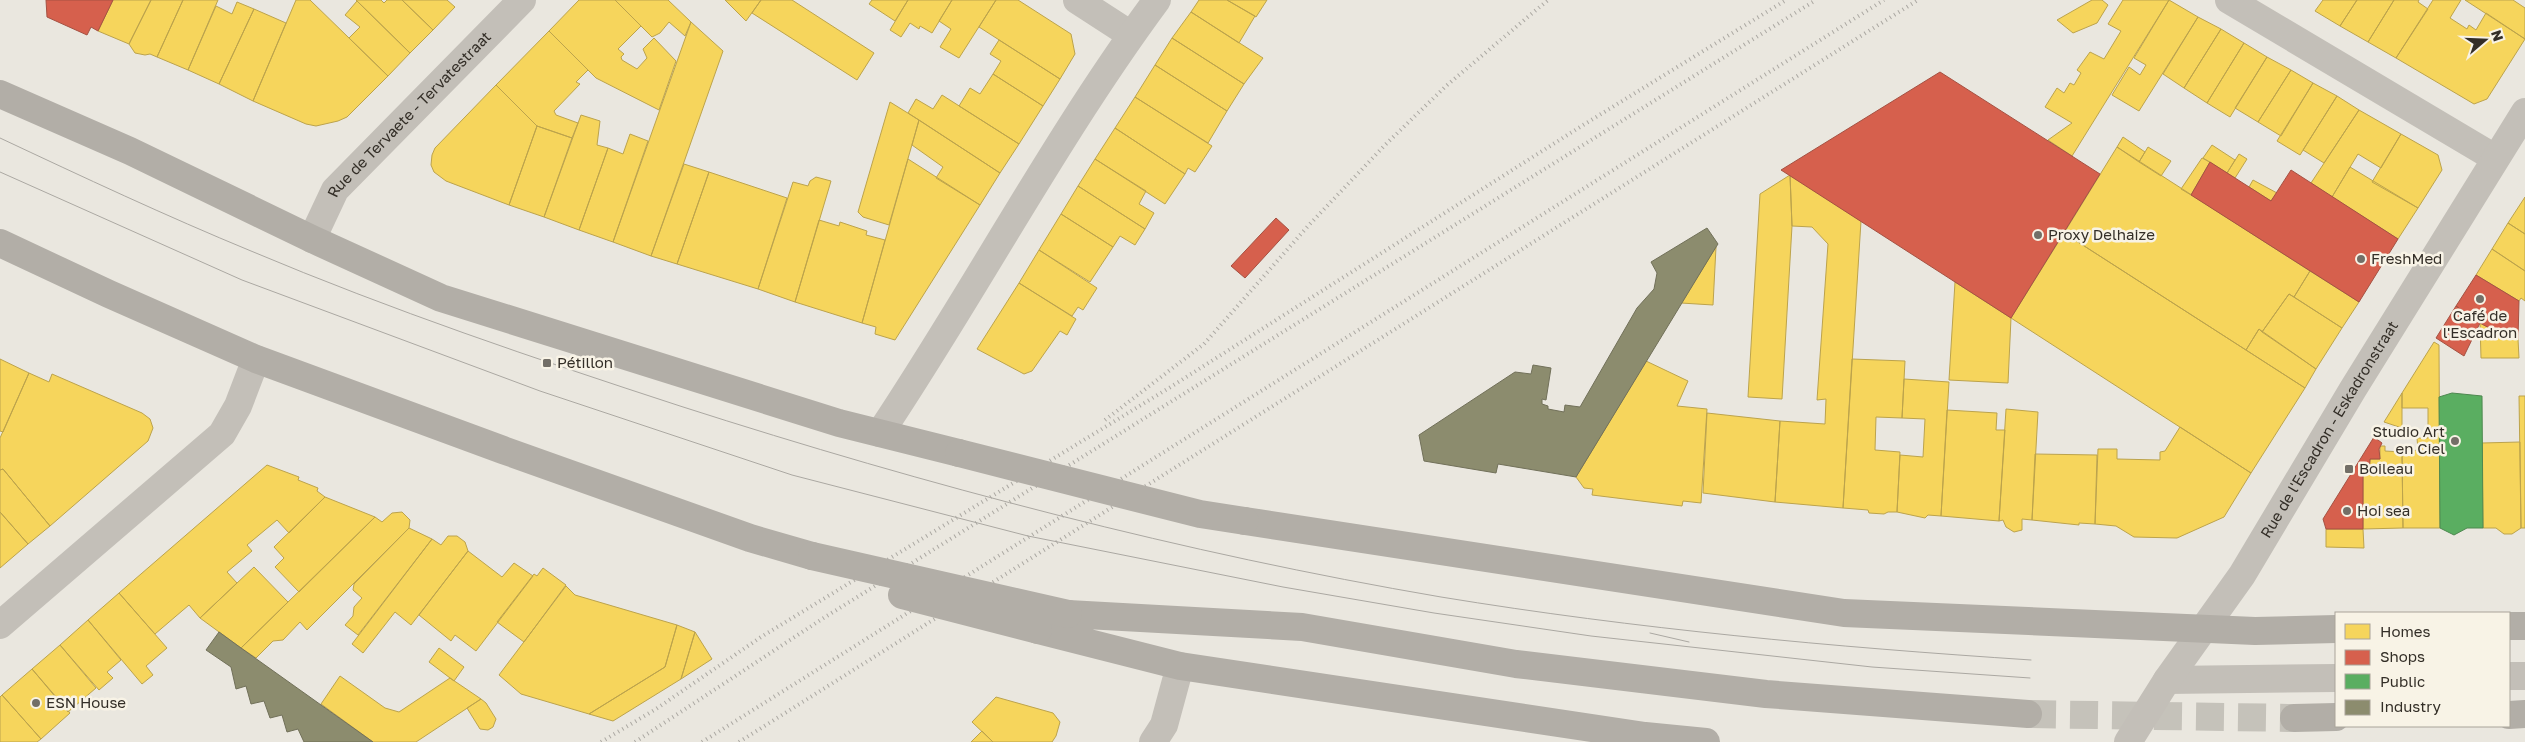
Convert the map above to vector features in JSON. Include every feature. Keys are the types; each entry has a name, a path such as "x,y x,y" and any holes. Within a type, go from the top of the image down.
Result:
{"main road":[{"path":"0,94 130,151 312,239 441,298 830,420 1200,514 1844,613 2255,631 2335,629"},
{"path":"0,243 256,359 750,538 812,556 1068,614 1302,626 1516,664 1766,694 2028,714"},
{"path":"812,556 835,577 1180,666 1645,736 1706,742"},
{"path":"2510,626 2525,626"},
{"path":"2510,714 2525,714"},
{"path":"2294,718 2335,717"}],"street":[{"name":"Rue de Tervaete - Tervatestraat","path":"312,239 336,190 522,0"},
{"path":"1077,0 1131,35"},
{"path":"880,433 1014,216 1131,35 1157,0"},
{"path":"2229,0 2495,158"},
{"name":"Rue de l'Escadron - Eskadronstraat","path":"2128,742 2166,680 2242,575 2353,389 2525,112"},
{"path":"0,625 222,434 238,406 256,359"},
{"path":"1153,742 1164,725 1180,666"},
{"path":"2510,676 2525,676"},
{"path":"2166,680 2335,678"}],"building: Homes":[{"path":"113,0 151,0 129,44 98,31"},
{"path":"151,0 183,0 157,57 150,54 135,53 129,44"},
{"path":"183,0 218,0 188,70 157,57"},
{"path":"296,0 310,0 388,76 347,117 338,121 316,126 306,124 253,101"},
{"path":"356,0 381,0 384,3 387,0 402,0 433,30 410,53"},
{"path":"402,0 447,0 455,7 433,30"},
{"path":"579,0 615,0 641,26 618,49 624,54 621,57 622,60 637,69 647,58 643,49 654,38 676,61 659,110 596,78 549,31"},
{"path":"615,0 668,0 691,22 685,36 669,22 660,33 652,37"},
{"path":"725,0 761,0 746,21"},
{"path":"761,0 792,0 874,53 857,80 752,13"},
{"path":"872,0 908,0 895,21 869,4"},
{"path":"908,0 952,0 932,33 920,26 919,29 910,23 901,37 890,30"},
{"path":"952,0 996,0 959,58 940,47 951,29 939,21"},
{"path":"996,0 1018,0 1071,34 1075,54 1060,79 979,27"},
{"path":"1199,0 1227,0 1255,16 1239,43 1191,12"},
{"path":"1227,0 1267,0 1256,17"},
{"path":"2092,0 2102,0 2108,5 2097,23 2073,33 2057,20"},
{"path":"2123,0 2169,0 2072,156 2048,140 2072,123 2045,107 2057,88 2064,93 2070,83 2074,85 2081,73 2077,70 2090,52 2104,59 2121,31 2108,24"},
{"path":"2169,0 2198,17 2139,111 2112,95 2129,67 2140,75 2146,65 2134,58"},
{"path":"2323,0 2357,0 2340,26 2315,11"},
{"path":"2357,0 2394,0 2368,42 2340,26"},
{"path":"2394,0 2419,0 2418,2 2428,9 2396,58 2368,42"},
{"path":"2433,0 2461,0 2450,18 2467,29 2469,25 2476,30 2486,13 2525,39 2487,99 2474,104 2396,58"},
{"path":"2465,0 2513,0 2525,8 2525,39"},
{"path":"357,1 410,53 388,76 349,38 360,27 345,15"},
{"path":"237,2 254,9 219,84 188,70 216,6 232,14"},
{"path":"254,9 286,23 253,101 219,84"},
{"path":"1191,12 1263,58 1244,84 1172,38"},
{"path":"2198,17 2221,29 2184,88 2163,74"},
{"path":"691,22 723,51 651,256 613,242"},
{"path":"2221,29 2244,43 2207,103 2184,88"},
{"path":"549,31 588,70 576,82 580,84 554,111 556,115 578,123 572,138 537,126 496,85"},
{"path":"1172,38 1244,84 1227,111 1155,65"},
{"path":"999,40 1060,79 1043,106 993,74 1001,61 990,54"},
{"path":"2244,43 2267,57 2230,117 2207,103"},
{"path":"2267,57 2291,70 2258,122 2235,108"},
{"path":"1155,65 1227,111 1208,143 1135,97"},
{"path":"2291,70 2313,83 2281,136 2258,122"},
{"path":"993,74 1043,106 1019,144 959,106 970,88 980,94"},
{"path":"2313,83 2337,96 2300,155 2277,141"},
{"path":"496,85 537,126 509,205 446,181 434,172 431,165 435,148"},
{"path":"942,95 1019,144 1000,173 908,113 916,99 933,109"},
{"path":"2337,96 2359,110 2324,163 2303,150"},
{"path":"1135,97 1212,146 1195,172 1188,168 1185,174 1115,128"},
{"path":"890,102 919,120 889,225 863,217 858,212"},
{"path":"2359,110 2401,134 2381,168 2358,154 2332,197 2311,183"},
{"path":"581,115 600,121 597,145 608,148 579,230 544,217"},
{"path":"919,120 1000,173 980,205 936,178 943,167 912,145"},
{"path":"537,126 572,138 544,217 509,205"},
{"path":"1115,128 1185,174 1165,204 1095,159"},
{"path":"630,134 648,141 613,242 579,230 608,148 623,154"},
{"path":"2401,134 2438,155 2442,170 2418,208 2372,182"},
{"path":"2123,137 2145,152 2139,162 2117,147"},
{"path":"2212,145 2235,160 2227,173 2203,158"},
{"path":"2117,147 2310,271 2294,297 2289,294 2262,332 2259,329 2246,350 2064,233"},
{"path":"2148,147 2171,161 2161,176 2139,162"},
{"path":"2239,154 2247,159 2235,178 2227,173"},
{"path":"2202,158 2210,162 2191,195 2181,189"},
{"path":"908,159 980,205 895,340 875,334 876,327 862,323"},
{"path":"1095,159 1146,191 1139,204 1154,213 1145,229 1078,186"},
{"path":"684,164 709,172 677,264 651,256"},
{"path":"2350,167 2418,208 2398,239 2332,197"},
{"path":"709,172 787,198 758,289 677,264"},
{"path":"1790,175 1861,221 1843,508 1775,502 1780,421 1825,424 1826,399 1817,400 1828,244 1812,227 1792,226"},
{"path":"1790,175 1792,226 1782,399 1748,397 1760,194"},
{"path":"816,177 831,181 795,302 758,289 793,182 808,186 810,181"},
{"path":"2253,180 2277,193 2271,201 2249,187"},
{"path":"1078,186 1145,229 1135,245 1120,236 1113,247 1061,214"},
{"path":"2525,197 2525,234 2508,223"},
{"path":"1061,214 1113,247 1090,282 1039,250"},
{"path":"819,220 839,226 840,222 867,231 866,235 885,240 862,323 795,302"},
{"path":"2508,223 2525,234 2525,271 2492,249"},
{"path":"2064,233 2305,388 2251,473 2011,318"},
{"path":"1716,247 1713,305 1681,303"},
{"path":"2492,249 2525,271 2525,301 2521,298 2519,301 2476,275"},
{"path":"1039,250 1097,288 1083,310 1078,307 1072,316 1019,283"},
{"path":"2310,271 2359,302 2342,328 2294,297"},
{"path":"1955,282 2011,318 2008,383 1949,380"},
{"path":"1019,283 1076,319 1067,335 1060,331 1032,371 1024,374 977,349"},
{"path":"2289,294 2342,328 2316,369 2262,332"},
{"path":"2480,323 2510,339 2518,339 2519,358 2481,358"},
{"path":"2259,329 2316,369 2305,388 2246,350"},
{"path":"2434,342 2439,345 2440,528 2403,528 2402,452 2418,450 2417,438 2428,438 2428,408 2402,408 2402,393"},
{"path":"0,359 29,373 3,432 0,431"},
{"path":"1852,359 1905,361 1902,418 1876,417 1875,450 1900,452 1897,512 1884,514 1869,513 1868,510 1843,508"},
{"path":"1646,361 1688,381 1677,406 1707,409 1701,503 1683,501 1682,506 1592,495 1593,489 1584,488 1576,477"},
{"path":"29,373 49,382 52,374 142,413 150,419 153,428 148,441 50,526 3,469 0,470 0,438"},
{"path":"1904,379 1949,382 1941,516 1928,515 1925,518 1897,512 1900,455 1923,457 1925,419 1902,418"},
{"path":"2402,393 2402,428 2384,422"},
{"path":"2519,396 2525,396 2525,528 2521,528"},
{"path":"2006,409 2038,412 2032,520 2022,519 2022,530 2014,532 2006,527 2003,520 1999,521"},
{"path":"1947,410 1997,413 1996,430 2005,430 1999,521 1941,516"},
{"path":"1707,413 1780,421 1775,502 1703,493"},
{"path":"2180,427 2251,473 2224,517 2177,538 2134,537 2116,526 2095,524 2098,449 2117,449 2117,459 2160,460 2160,452 2165,451"},
{"path":"2520,442 2521,528 2512,534 2504,534 2496,528 2483,528 2482,443"},
{"path":"2380,446 2385,446 2385,451 2402,452 2403,528 2363,529 2363,472 2369,473 2370,459 2380,459"},
{"path":"2035,454 2097,455 2095,524 2079,523 2079,525 2032,520"},
{"path":"267,465 299,477 298,480 318,488 317,491 325,497 289,533 277,520 247,545 252,551 227,572 237,583 200,618 189,605 155,634 119,593"},
{"path":"3,469 50,526 28,544 0,512 0,470"},
{"path":"325,497 375,517 299,592 275,567 284,558 274,547"},
{"path":"0,512 28,544 0,568"},
{"path":"402,512 410,520 409,528 307,630 300,622 283,640 273,641 256,658 241,648 375,517 382,522 392,513"},
{"path":"409,528 432,539 358,635 345,625 353,616 354,607 362,598 353,590 354,584"},
{"path":"2326,529 2363,529 2364,548 2326,547"},
{"path":"448,536 457,536 465,542 468,551 411,625 395,612 363,653 352,644 432,539 441,545"},
{"path":"468,551 502,577 514,563 533,576 476,651 455,635 451,641 419,615"},
{"path":"254,567 288,602 241,648 200,618"},
{"path":"543,568 566,585 524,642 497,622 534,574 537,576"},
{"path":"566,586 575,595 677,625 665,667 589,714 521,694 499,675"},
{"path":"119,593 167,648 146,666 153,675 142,684 88,620"},
{"path":"88,620 121,660 107,672 113,678 99,690 60,645"},
{"path":"677,625 695,632 681,679 613,721 589,714 665,667"},
{"path":"695,632 712,659 681,679"},
{"path":"60,645 96,688 68,712 32,669"},
{"path":"439,648 464,667 454,681 429,662"},
{"name":"ESN House","path":"32,669 70,713 41,739 2,695"},
{"path":"340,676 385,708 399,712 450,678 481,699 416,742 373,742 321,704"},
{"path":"2,695 41,739 37,742 0,742 0,697"},
{"path":"996,697 1053,713 1060,722 1052,742 993,742 972,722"},
{"path":"481,699 486,703 496,719 493,727 488,730 480,729 467,708"},
{"path":"982,731 993,742 971,742"}],"building: Shops":[{"path":"46,0 113,0 98,31 91,27 87,35 47,17"},
{"path":"1940,72 2100,174 2011,318 1781,170"},
{"path":"2210,162 2271,201 2291,170 2398,239 2359,302 2191,195"},
{"path":"1276,218 1289,230 1245,278 1231,266"},
{"path":"2476,275 2519,301 2518,339 2510,339 2480,323 2456,306"},
{"path":"2456,306 2480,323 2464,356 2436,338"},
{"path":"2374,437 2382,443 2379,449 2380,459 2370,459 2369,473 2363,472 2363,529 2326,529 2323,519"}],"building: Public":[{"path":"2452,393 2482,396 2483,528 2467,528 2454,535 2440,528 2439,397"}],"building: Industry":[{"path":"1707,228 1718,244 1576,477 1498,464 1496,473 1424,461 1419,435 1515,372 1531,374 1533,365 1551,368 1546,400 1542,399 1542,404 1548,406 1548,409 1564,412 1565,405 1580,407 1637,308 1654,289 1657,273 1651,262"},
{"path":"219,632 373,742 304,742 298,729 287,732 282,715 270,718 264,701 251,704 246,686 236,689 231,667 206,650"}],"tunnel":[{"path":"2028,714 2294,718"}],"tram line":[{"path":"0,138 219,238 357,294 464,333 680,406 774,435 962,490 1057,515 1248,560 1441,597 1514,608 1588,619 1735,636 2031,660"},
{"path":"0,172 242,280 540,391 792,475 1028,536 1283,587 1434,613 1591,636 1872,667 2030,678"},
{"path":"1650,633 1689,642"}],"railway":[{"path":"1105,420 1204,344 1308,226 1385,145 1446,86 1548,0"},
{"path":"601,742 656,709 761,637 1169,388 1580,127 1786,0"},
{"path":"635,742 822,619 1816,0"},
{"path":"702,742 1884,0"},
{"path":"739,742 1918,0"}],"place":[{"name":"Proxy Delhaize","path":"2038,235"},
{"name":"FreshMed","path":"2361,259"},
{"name":"Café de l'Escadron","path":"2480,299"},
{"name":"Pétillon","path":"547,363"},
{"name":"Studio Art en Ciel","path":"2455,441"},
{"name":"Boileau","path":"2349,469"},
{"name":"Hoi sea","path":"2347,511"},
{"name":"ESN House","path":"36,703"}]}
